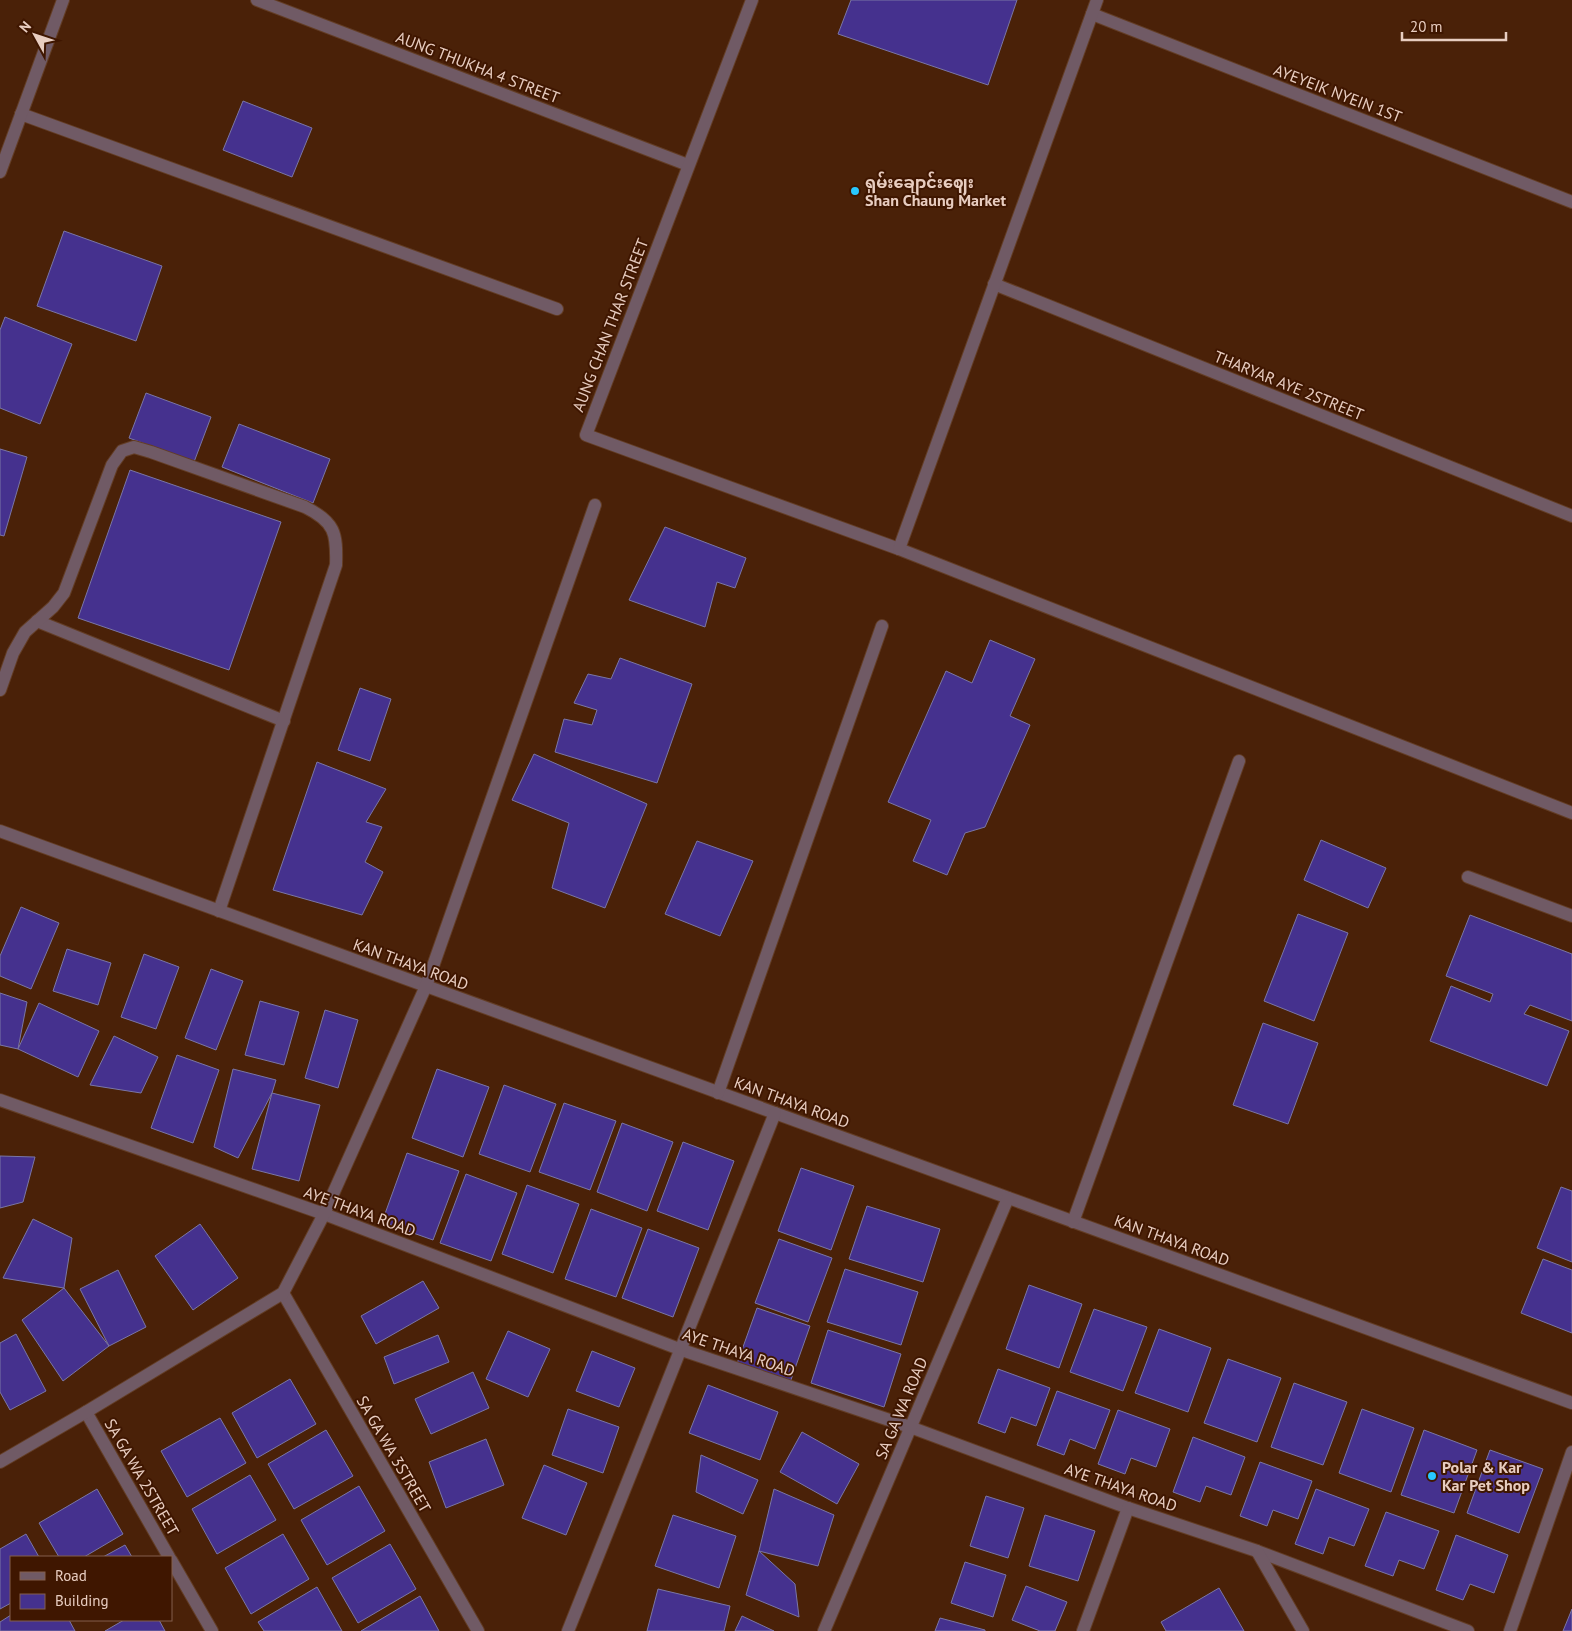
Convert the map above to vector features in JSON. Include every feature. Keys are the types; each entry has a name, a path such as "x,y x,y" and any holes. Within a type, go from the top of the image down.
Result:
{"street":[{"path":"0,172 63,0"},
{"name":"AUNG THUKHA 4 STREET","path":"257,0 688,165"},
{"name":"AUNG CHAN THAR STREET","path":"752,0 586,435 899,549"},
{"path":"1097,0 899,549 1572,813"},
{"name":"AYEYEIK NYEIN 1ST","path":"1092,14 1572,202"},
{"path":"21,114 557,309"},
{"name":"THARYAR AYE 2STREET","path":"994,284 1572,516"},
{"path":"0,690 13,653 25,632 53,607 64,593 112,465 122,450 134,447 305,507 320,515 330,526 337,541 336,565 219,911"},
{"path":"0,1462 283,1294 324,1214 426,986 594,505"},
{"path":"37,621 284,721"},
{"path":"718,1093 882,626"},
{"path":"1073,1222 1238,761"},
{"name":"KAN THAYA ROAD","path":"0,831 1572,1403"},
{"path":"1468,877 1572,916"},
{"name":"AYE THAYA ROAD","path":"0,1100 324,1214 682,1350 910,1428 1128,1508 1257,1551 1468,1631"},
{"path":"568,1631 682,1350 775,1113"},
{"name":"SA GA WA ROAD","path":"824,1631 1008,1198"},
{"name":"SA GA WA 3STREET","path":"283,1294 478,1631"},
{"name":"SA GA WA 2STREET","path":"86,1412 168,1556"},
{"path":"1510,1631 1572,1452"},
{"path":"1083,1631 1128,1508"},
{"path":"1257,1551 1303,1631"},
{"name":"SA GA WA 2STREET","path":"172,1562 212,1631"}],"building":[{"path":"851,0 1017,0 988,85 838,34"},
{"path":"243,101 312,128 292,177 223,150"},
{"path":"64,231 162,266 136,341 37,306"},
{"path":"5,317 72,344 40,424 0,408 0,330"},
{"path":"146,393 211,417 194,462 129,438"},
{"path":"239,424 330,459 313,503 222,467"},
{"path":"0,449 27,457 4,536 0,535"},
{"path":"130,470 281,522 229,670 78,618"},
{"path":"665,527 746,558 735,588 717,582 705,627 629,600"},
{"path":"990,640 1035,659 1010,716 1030,725 985,827 965,833 947,875 913,861 931,820 888,802 946,671 972,683"},
{"path":"620,658 692,684 657,783 555,752 564,719 592,725 597,710 574,703 588,674 611,679"},
{"path":"360,688 391,699 370,761 338,750"},
{"path":"534,754 647,804 605,908 552,888 569,823 512,800"},
{"path":"317,762 386,789 366,822 382,827 365,862 383,872 362,915 273,890"},
{"path":"1321,840 1386,868 1368,908 1304,880"},
{"path":"697,841 753,861 720,936 665,914"},
{"path":"21,907 59,923 31,989 0,976 0,956"},
{"path":"1298,914 1348,933 1314,1021 1264,1001"},
{"path":"1470,915 1572,954 1572,1021 1530,1005 1524,1014 1569,1031 1547,1086 1430,1041 1451,986 1490,1002 1493,994 1446,976"},
{"path":"67,949 111,963 98,1005 53,991"},
{"path":"144,954 179,967 156,1029 121,1017"},
{"path":"211,969 243,981 216,1050 185,1038"},
{"path":"0,993 27,1002 18,1049 0,1045"},
{"path":"260,1001 299,1012 284,1065 245,1055"},
{"path":"39,1003 99,1031 78,1077 18,1049"},
{"path":"325,1010 358,1020 338,1088 305,1078"},
{"path":"1263,1023 1318,1043 1288,1124 1233,1105"},
{"path":"114,1036 158,1057 141,1093 90,1085"},
{"path":"177,1055 219,1070 193,1143 151,1128"},
{"path":"233,1069 276,1080 272,1093 238,1158 214,1147"},
{"path":"437,1069 489,1087 463,1157 412,1138"},
{"path":"504,1085 556,1104 530,1172 479,1154"},
{"path":"272,1093 320,1105 299,1181 252,1169"},
{"path":"564,1103 616,1121 590,1190 539,1172"},
{"path":"622,1123 673,1142 647,1211 597,1192"},
{"path":"683,1142 734,1161 708,1230 657,1211"},
{"path":"407,1153 459,1171 433,1240 382,1222"},
{"path":"0,1156 35,1157 23,1202 0,1208"},
{"path":"801,1168 854,1186 831,1250 778,1231"},
{"path":"466,1174 517,1193 491,1261 440,1243"},
{"path":"527,1185 579,1204 553,1273 502,1254"},
{"path":"1561,1187 1572,1191 1572,1262 1537,1248"},
{"path":"867,1206 940,1229 923,1282 849,1259"},
{"path":"591,1209 642,1228 616,1297 565,1279"},
{"path":"33,1219 72,1238 64,1288 3,1278"},
{"path":"200,1224 238,1278 193,1310 155,1256"},
{"path":"648,1229 699,1248 673,1317 622,1298"},
{"path":"779,1239 832,1258 808,1322 755,1303"},
{"path":"1543,1259 1572,1270 1572,1333 1521,1313"},
{"path":"845,1269 918,1292 901,1345 827,1322"},
{"path":"118,1270 146,1327 109,1346 80,1289"},
{"path":"423,1281 439,1308 376,1344 361,1316"},
{"path":"1029,1285 1082,1304 1059,1368 1006,1349"},
{"path":"64,1288 109,1346 63,1381 22,1320"},
{"path":"757,1308 810,1326 787,1391 734,1372"},
{"path":"1094,1309 1147,1327 1123,1391 1070,1372"},
{"path":"1159,1329 1211,1348 1188,1412 1135,1393"},
{"path":"828,1330 901,1354 884,1407 811,1383"},
{"path":"508,1331 550,1349 528,1397 486,1379"},
{"path":"16,1334 46,1391 10,1410 0,1392 0,1343"},
{"path":"438,1335 449,1362 394,1384 384,1357"},
{"path":"592,1351 635,1368 619,1407 576,1391"},
{"path":"1228,1359 1281,1378 1257,1442 1204,1423"},
{"path":"998,1369 1050,1388 1036,1426 1011,1417 1005,1433 978,1423"},
{"path":"473,1372 489,1408 431,1434 415,1399"},
{"path":"290,1379 316,1424 257,1458 232,1413"},
{"path":"1294,1383 1347,1402 1323,1465 1271,1447"},
{"path":"708,1385 778,1412 760,1460 689,1433"},
{"path":"1057,1391 1110,1410 1095,1449 1070,1439 1064,1455 1037,1445"},
{"path":"568,1409 619,1427 603,1473 552,1455"},
{"path":"1362,1409 1414,1428 1391,1492 1339,1473"},
{"path":"1118,1410 1170,1429 1156,1467 1131,1458 1125,1474 1098,1464"},
{"path":"220,1418 246,1463 187,1497 161,1451"},
{"path":"326,1430 353,1476 294,1509 268,1464"},
{"path":"1424,1430 1477,1450 1454,1513 1401,1495"},
{"path":"802,1432 859,1464 837,1504 780,1472"},
{"path":"1193,1437 1245,1457 1231,1495 1206,1486 1200,1502 1173,1492"},
{"path":"486,1439 504,1485 446,1508 429,1462"},
{"path":"1490,1450 1543,1469 1519,1533 1467,1513"},
{"path":"701,1455 758,1480 743,1514 696,1492"},
{"path":"1260,1462 1312,1481 1298,1519 1273,1510 1267,1526 1240,1516"},
{"path":"544,1465 587,1483 566,1535 522,1518"},
{"path":"250,1475 276,1520 217,1554 192,1509"},
{"path":"359,1486 385,1531 327,1565 301,1520"},
{"path":"97,1489 123,1534 86,1556 58,1556 39,1523"},
{"path":"774,1489 834,1515 818,1566 759,1551"},
{"path":"1316,1489 1369,1509 1354,1546 1329,1537 1323,1554 1295,1544"},
{"path":"986,1496 1024,1508 1008,1558 970,1546"},
{"path":"1386,1512 1439,1531 1424,1569 1399,1560 1393,1576 1365,1566"},
{"path":"673,1515 736,1536 719,1588 655,1566"},
{"path":"1045,1515 1095,1531 1078,1581 1029,1566"},
{"path":"26,1534 38,1556 10,1556 10,1604 0,1609 0,1549"},
{"path":"283,1534 309,1579 251,1614 225,1568"},
{"path":"1456,1535 1508,1555 1494,1593 1470,1584 1463,1600 1436,1590"},
{"path":"390,1544 416,1589 358,1623 332,1578"},
{"path":"125,1545 131,1556 105,1556"},
{"path":"759,1551 795,1584 799,1617 746,1595"},
{"path":"965,1562 1006,1575 993,1617 951,1603"},
{"path":"1026,1586 1067,1602 1055,1631 1040,1631 1012,1620"},
{"path":"317,1587 342,1631 264,1631 258,1622"},
{"path":"1219,1588 1244,1631 1166,1631 1161,1622"},
{"path":"658,1589 730,1606 724,1631 647,1631"},
{"path":"420,1596 439,1631 361,1631"},
{"path":"1572,1609 1572,1631 1563,1631"},
{"path":"10,1616 10,1621 70,1621 75,1631 0,1631 0,1622"},
{"path":"742,1616 774,1631 735,1631"},
{"path":"940,1618 985,1630 985,1631 935,1631"},
{"path":"122,1621 160,1621 165,1631 105,1631"}],"place":[{"name":"ရှမ်းချောင်းဈေး Shan Chaung Market","path":"855,191"},
{"name":"Polar & Kar Kar Pet Shop","path":"1432,1476"}]}
